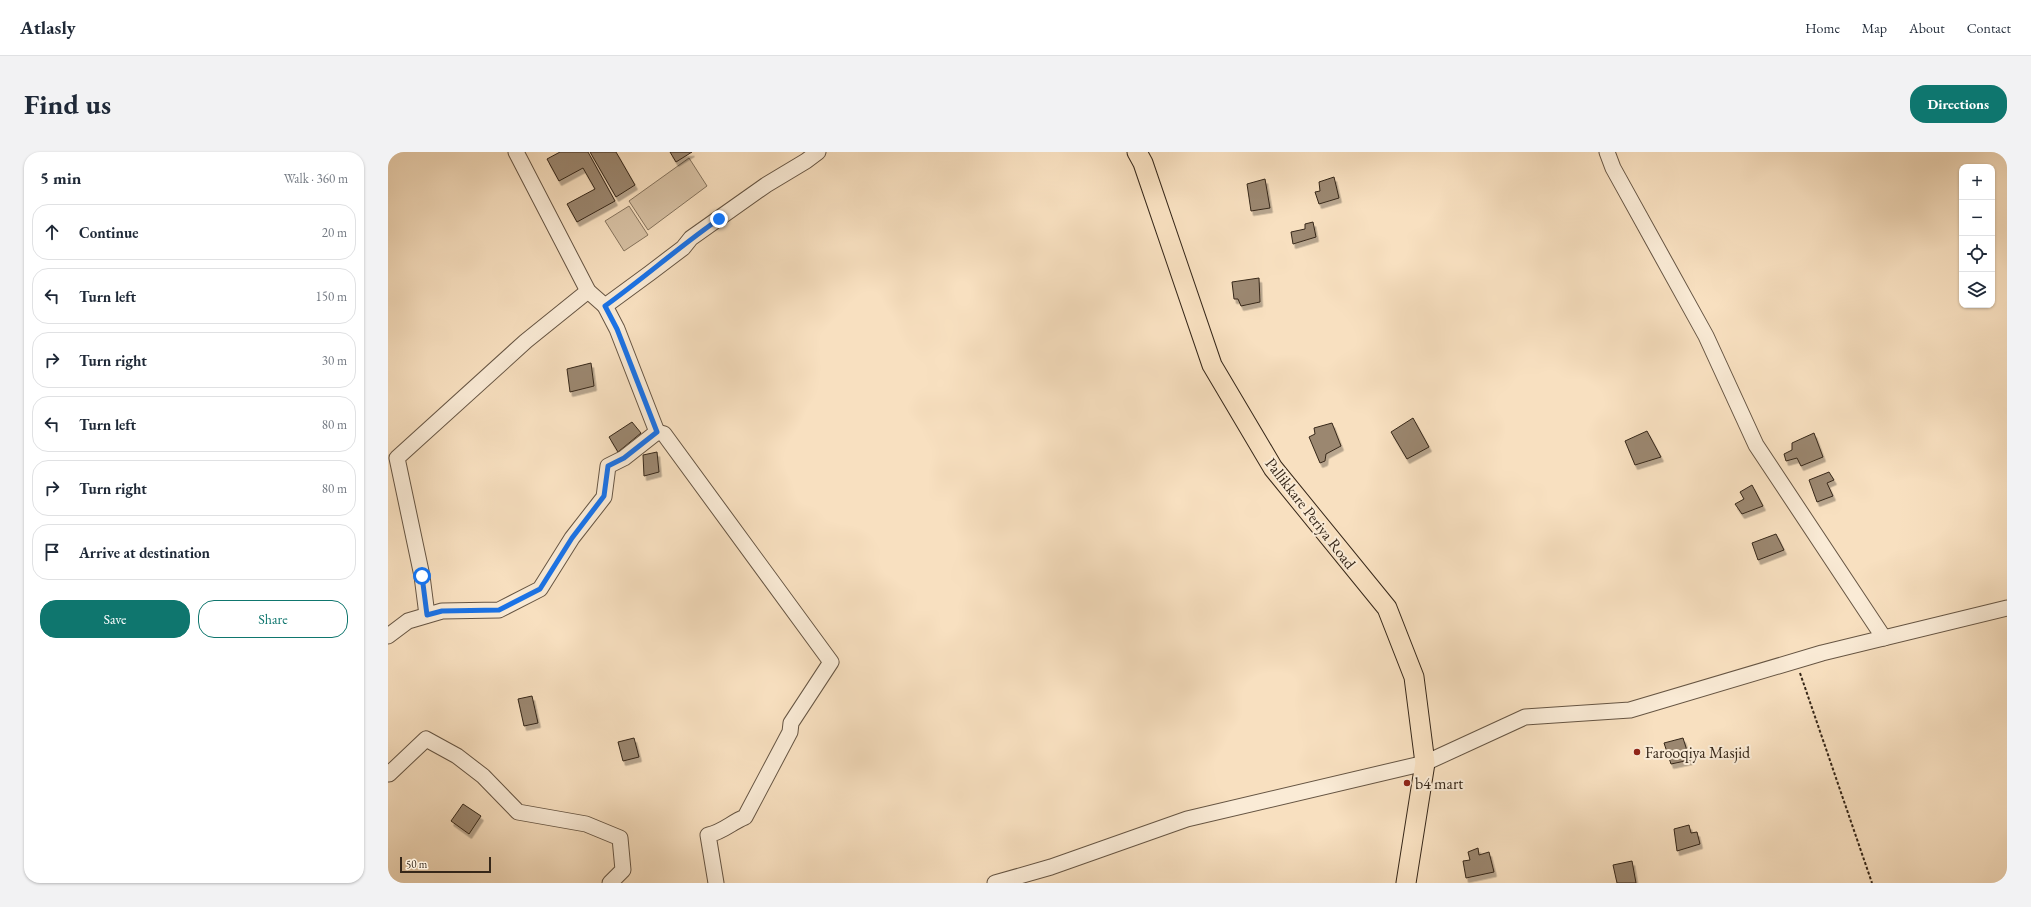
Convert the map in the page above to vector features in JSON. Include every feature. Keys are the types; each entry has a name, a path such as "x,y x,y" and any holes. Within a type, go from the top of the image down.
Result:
{"main road":[{"name":"Pallikkare Periya Road","path":"1137,152 1143,163 1212,365 1273,468 1387,608 1414,677 1425,763 1406,883"}],"street":[{"path":"516,152 588,291 605,306 617,329 657,432"},
{"path":"605,306 650,274 691,238 766,185 818,152"},
{"path":"1607,152 1614,168 1706,336 1756,444 1884,638"},
{"path":"427,615 422,576 393,455 526,341 588,291"},
{"path":"388,636 408,621 427,615 442,611 499,610 540,589 572,538 604,496 608,466 624,458 657,432"},
{"path":"657,432 664,434 831,662 791,723 790,732 745,817 733,821 719,833 708,835 716,883"},
{"path":"995,883 1051,867 1187,819 1425,763 1525,717 1630,710 1796,661 2007,608"},
{"path":"389,774 426,739 457,756 483,776 518,812 586,824 620,838 623,870 610,883"}],"path":[{"path":"1796,661 1872,883"}],"shaded area":[{"path":"689,158 707,186 648,230 629,201"},
{"path":"629,206 648,235 624,251 605,221"}],"building":[{"path":"560,152 588,152 615,201 577,222 567,204 595,189 583,168 559,181 547,159"},
{"path":"590,152 616,152 635,185 616,197"},
{"path":"670,152 692,152 676,162"},
{"path":"1334,177 1339,198 1319,204 1315,192 1320,191 1319,182"},
{"path":"1265,179 1270,208 1251,211 1247,184"},
{"path":"1313,222 1316,237 1293,244 1291,232 1305,229 1305,224"},
{"path":"1259,278 1260,302 1241,306 1238,299 1234,299 1232,282"},
{"path":"591,363 594,386 570,392 567,369"},
{"path":"1413,418 1429,447 1407,459 1391,432"},
{"path":"632,422 641,433 618,452 609,437"},
{"path":"1332,423 1341,446 1326,454 1325,461 1320,463 1309,437 1315,434 1314,428"},
{"path":"1647,431 1661,457 1635,465 1625,441"},
{"path":"1814,433 1823,457 1801,466 1797,458 1786,461 1784,454 1792,450 1792,443"},
{"path":"657,452 659,472 644,476 643,455"},
{"path":"1829,472 1834,480 1827,483 1833,496 1817,502 1809,480"},
{"path":"1752,485 1763,506 1742,514 1735,504 1744,499 1740,492"},
{"path":"1776,534 1784,550 1758,560 1752,543"},
{"path":"532,696 538,723 524,726 518,699"},
{"path":"634,738 639,757 623,761 618,742"},
{"path":"1683,738 1690,760 1671,764 1664,743"},
{"path":"463,804 481,816 469,834 451,821"},
{"path":"1689,825 1691,833 1697,832 1700,844 1677,851 1674,829"},
{"path":"1478,848 1479,855 1489,852 1494,872 1466,878 1463,861 1470,860 1468,852"},
{"path":"1632,861 1636,883 1617,883 1613,865"}],"place":[{"name":"Farooqiya Masjid","path":"1637,752"},
{"name":"b4 mart","path":"1407,783"}],"route":[{"path":"422,576 427,615 442,611 499,610 540,589 572,538 604,496 608,466 624,458 657,432 624,351 617,329 605,306 650,274 666,259 683,248 691,238 719,219"}]}
